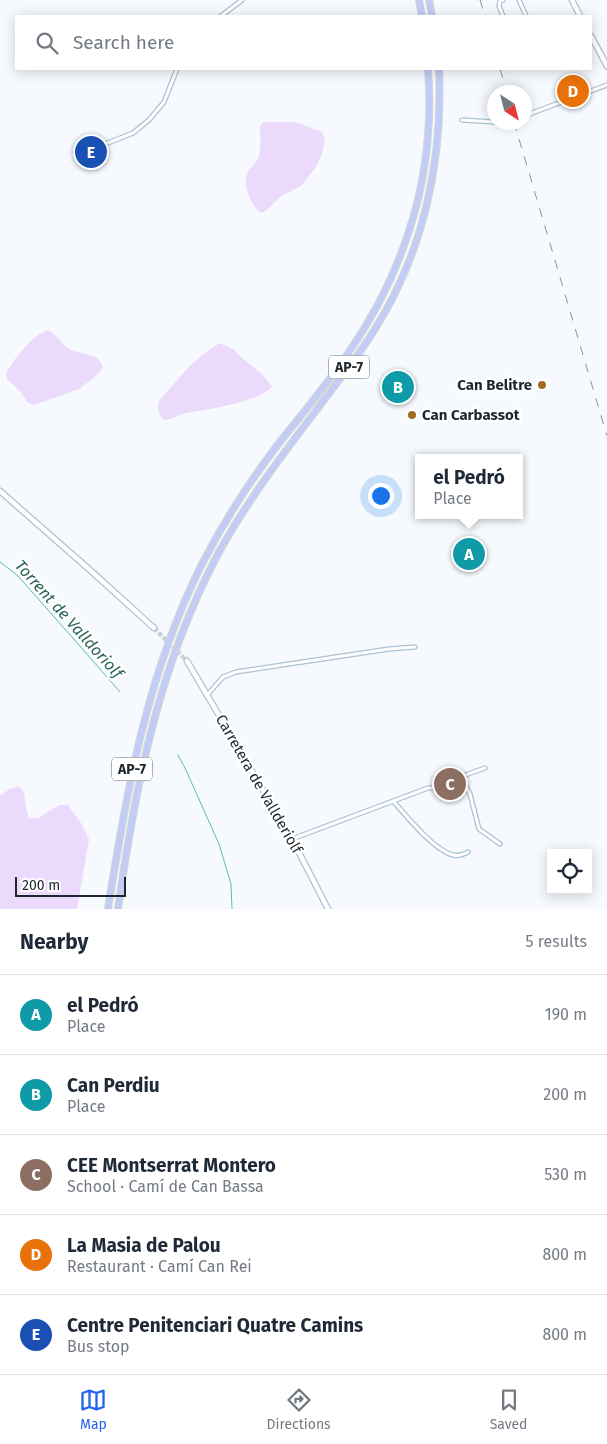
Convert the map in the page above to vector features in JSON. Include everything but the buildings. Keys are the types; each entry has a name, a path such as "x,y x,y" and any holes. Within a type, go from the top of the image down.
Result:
{"highway":[{"path":"418,0 422,15"},
{"path":"429,0 432,15"},
{"name":"AP-7","path":"108,909 127,796 140,734 161,661 187,596 213,544 241,497 368,324 392,278 413,218 422,180 429,125 428,70"},
{"name":"AP-7","path":"118,909 132,816 148,744 168,672 192,607 217,556 249,502 375,328 394,295 412,254 430,195 437,152 440,95 439,70"}],"street":[{"path":"221,15 242,0"},
{"path":"502,0 499,6 503,15"},
{"path":"519,0 526,15"},
{"path":"572,0 580,15"},
{"path":"592,38 607,66"},
{"path":"94,148 133,132 149,120 164,102 177,70"},
{"path":"532,113 607,85"},
{"path":"462,120 487,122"},
{"path":"0,491 154,628"},
{"path":"208,694 223,677 236,672 379,650 415,647"},
{"name":"Carretera de Vallderiolf","path":"187,661 292,839 328,909"},
{"path":"292,839 428,788 448,785 485,768"},
{"path":"462,778 470,794 479,829 500,844"},
{"path":"394,802 419,830 444,851 456,856 468,852"}],"shaded area":[{"path":"296,122 322,132 325,139 322,154 316,167 301,186 281,196 266,211 261,213 254,206 249,195 246,178 259,154 260,126 262,123"},
{"path":"47,330 71,350 98,359 103,368 79,389 34,405 27,402 21,392 7,379 6,373 29,343"},
{"path":"220,343 234,350 260,372 272,387 254,398 242,402 182,414 164,420 158,411 159,401 194,362"},
{"path":"19,786 24,793 29,818 38,818 59,805 68,805 81,823 89,839 77,909 0,909 0,795"}],"waterway":[{"name":"Torrent de Valldoriolf","path":"0,562 17,575 120,692"},
{"name":"Torrent de Valldoriolf","path":"178,755 219,844 231,884 232,909"}],"tunnel":[{"path":"154,628 187,661"}],"railway":[{"path":"480,0 485,15"},
{"path":"500,70 505,85"},
{"path":"516,130 607,436"}],"place":[{"name":"La Masia de Palou","path":"573,91"},
{"name":"Centre Penitenciari Quatre Camins","path":"91,152"},
{"name":"Can Belitre","path":"542,385"},
{"name":"Can Perdiu","path":"398,387"},
{"name":"Can Carbassot","path":"412,415"},
{"name":"el Pedró","path":"469,554"},
{"name":"CEE Montserrat Montero","path":"450,784"}]}
